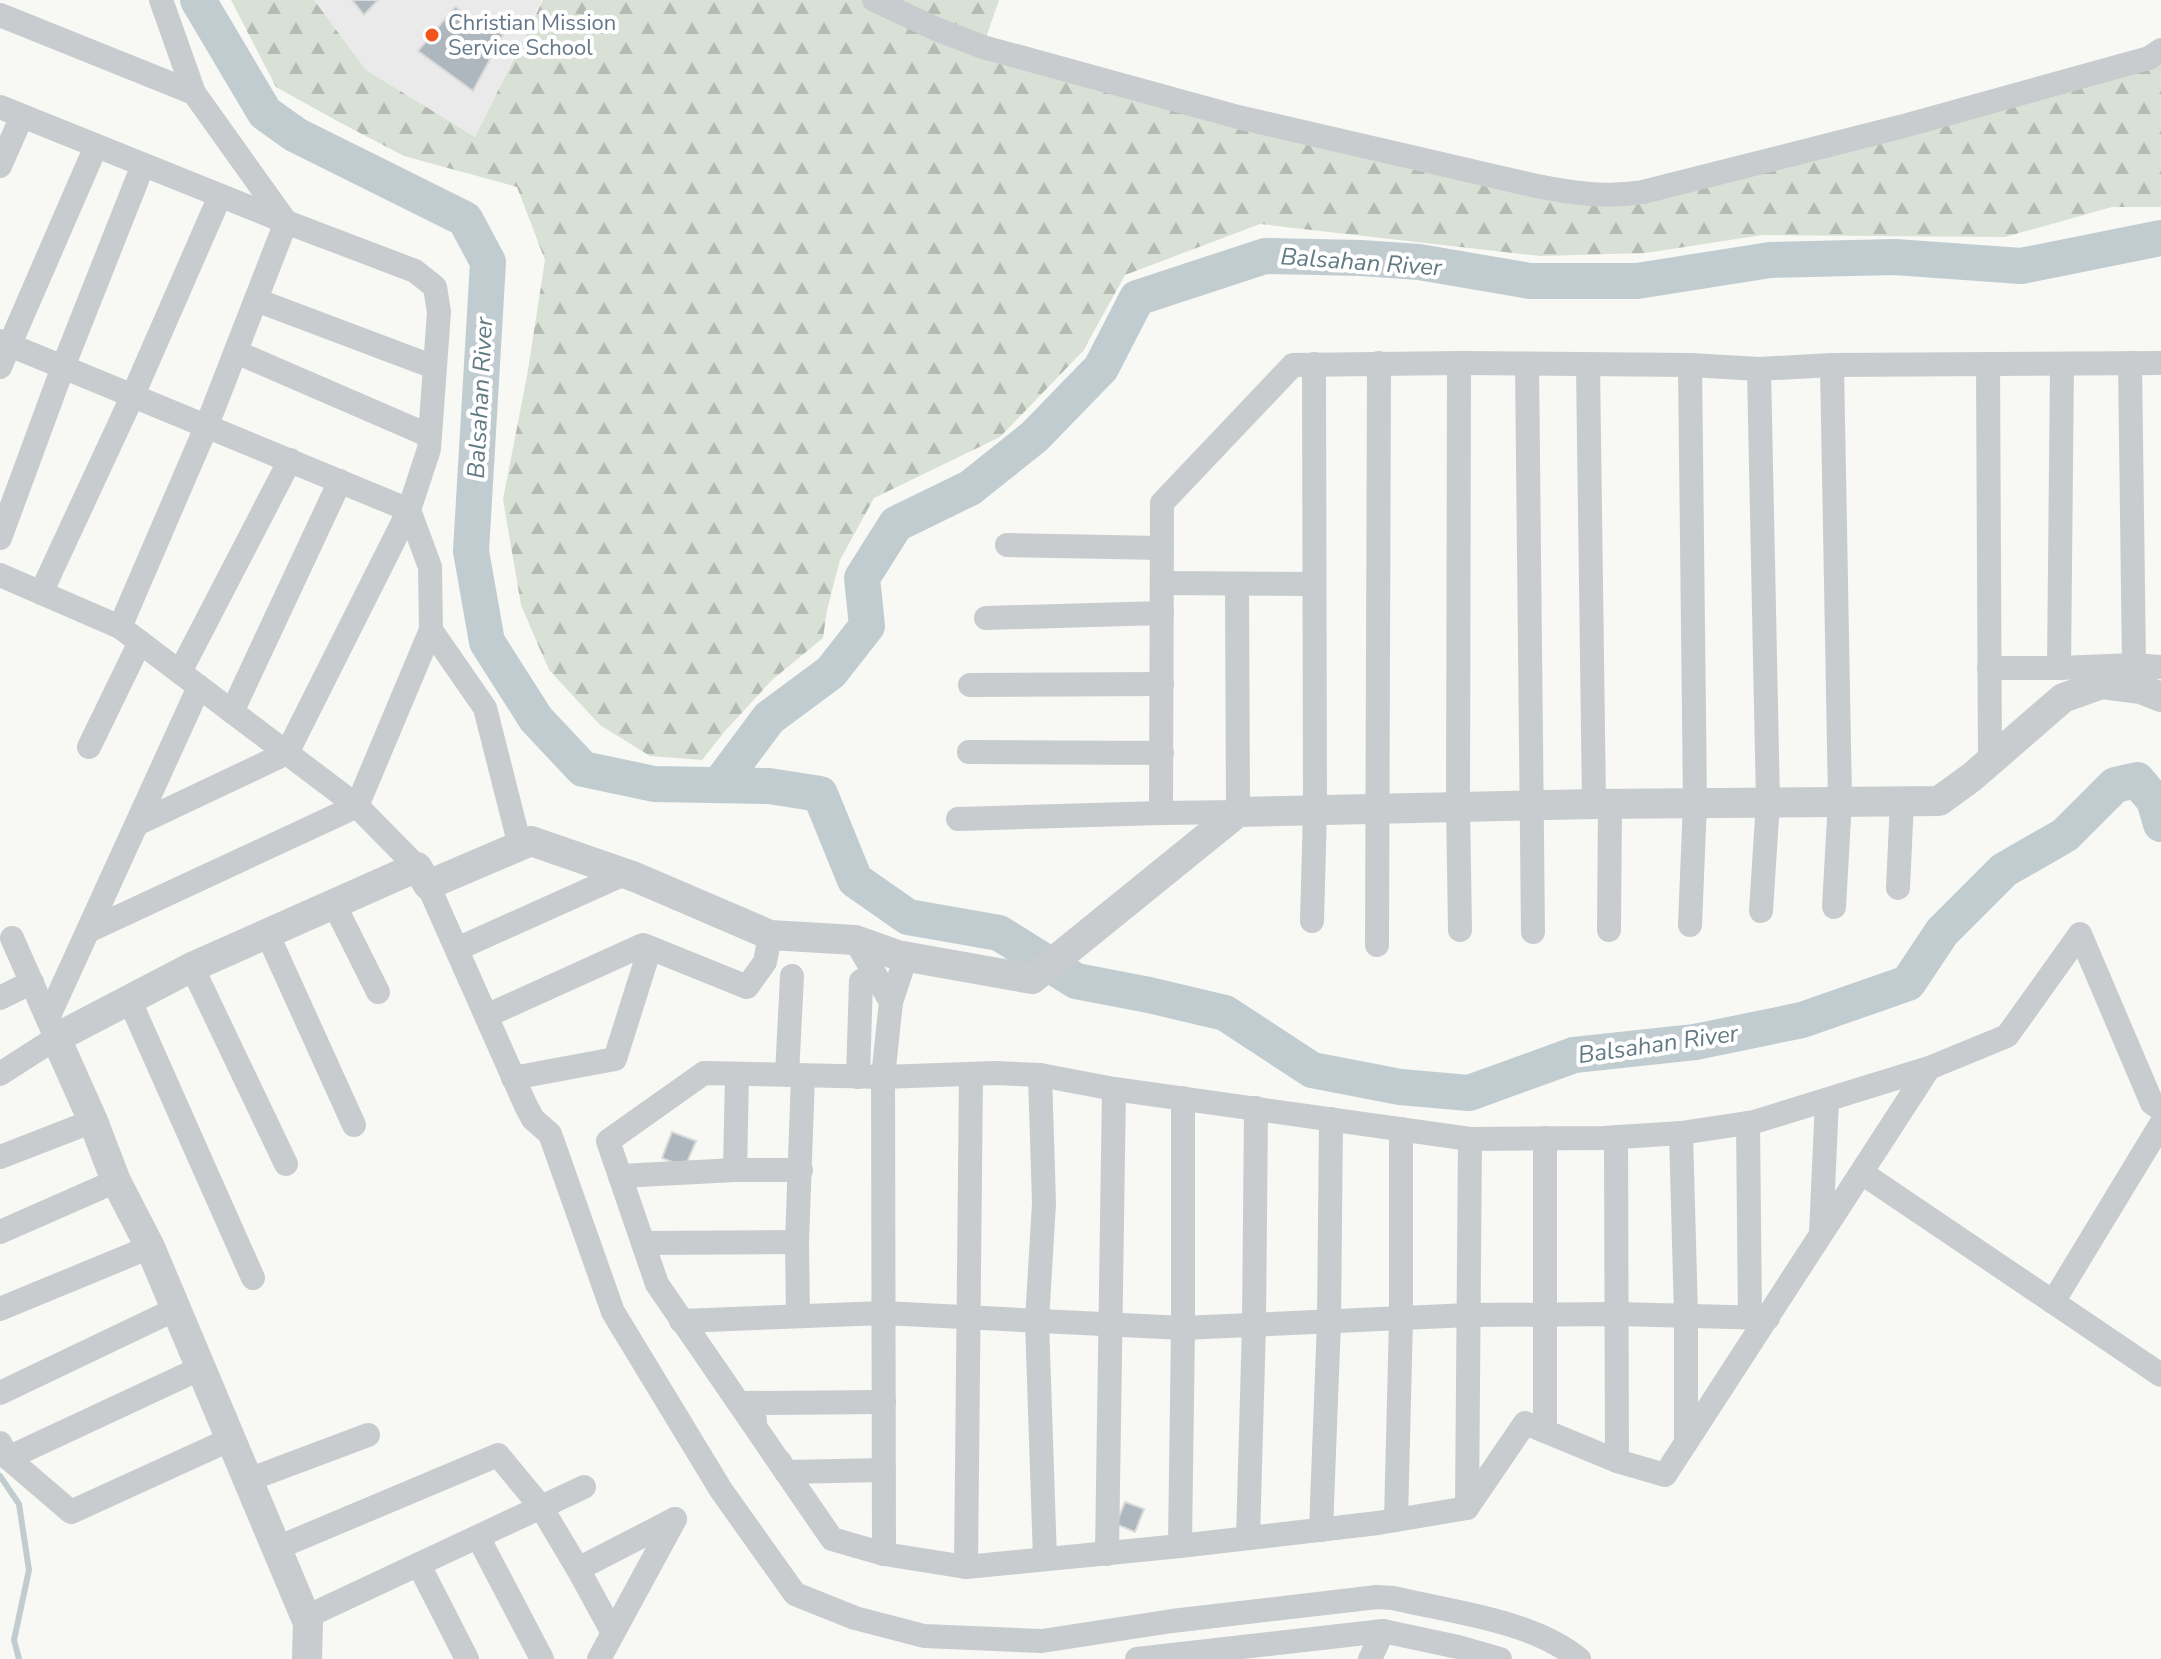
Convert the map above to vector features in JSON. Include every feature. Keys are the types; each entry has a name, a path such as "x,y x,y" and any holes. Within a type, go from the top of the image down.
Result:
{"street":[{"path":"161,0 194,93 286,222"},
{"path":"874,0 983,47 1238,117 1532,185 1602,196 1643,192 1900,127 2149,58 2161,50"},
{"path":"0,15 194,93"},
{"path":"0,166 11,111 415,271 435,287 439,312 429,449 409,510 287,753 137,824"},
{"path":"88,931 357,806 431,630 430,567 409,510 63,367 3,351 96,146"},
{"path":"0,538 143,165"},
{"path":"41,593 133,395 220,196"},
{"path":"120,627 207,425 286,222"},
{"path":"256,300 434,367"},
{"path":"236,352 430,436"},
{"path":"1377,945 1379,363"},
{"path":"1161,813 1162,503 1293,365 1459,363 1690,365 1759,369 1832,365 2161,363"},
{"path":"1459,363 1460,930"},
{"path":"2130,363 2134,665"},
{"path":"1312,921 1315,811 1314,364"},
{"path":"1527,364 1533,932"},
{"path":"2059,668 2062,364"},
{"path":"1588,365 1609,930"},
{"path":"1690,365 1695,803 1690,925"},
{"path":"1832,365 1840,800 1834,907"},
{"path":"1988,365 1990,761"},
{"path":"1759,369 1768,802 1761,911"},
{"path":"180,672 290,460"},
{"path":"232,712 340,481"},
{"path":"1007,545 1162,548"},
{"path":"0,575 120,627 357,806 423,876 533,1119 550,1134 613,1312 721,1490 795,1594 855,1618 924,1636 1042,1641 1172,1621 1377,1597 1393,1598 1523,1628 1553,1641 1579,1659"},
{"path":"1162,583 1314,584"},
{"path":"1237,584 1238,812"},
{"path":"986,618 1162,613"},
{"path":"431,630 485,708 520,846"},
{"path":"89,747 140,642"},
{"path":"1989,668 2161,667"},
{"path":"970,685 1162,684"},
{"path":"958,819 1531,805 1939,801 1972,777 2063,698 2102,684 2141,689 2161,697"},
{"path":"52,1028 88,931 199,687"},
{"path":"969,752 1162,753"},
{"path":"1898,888 1902,801"},
{"path":"0,1074 52,1028 129,999 267,933 334,904 531,841 624,874 770,935 855,940 906,957 1032,979 1238,812"},
{"path":"457,949 624,874"},
{"path":"334,904 378,992"},
{"path":"267,933 354,1125"},
{"path":"1929,1068 1821,1235 1759,1318 1665,1475 1617,1461 1525,1423 1467,1508 1321,1530 966,1567 884,1554 832,1539 657,1284 608,1141 704,1073 858,1077 1040,1075 1114,1089 1470,1139 1681,1133 1748,1123 1827,1100 1929,1068 2007,1036 2080,934 2152,1103 2161,1109"},
{"path":"486,1016 643,945 747,987 765,962 770,935"},
{"path":"12,938 93,1121 116,1181 150,1247 306,1617 307,1659"},
{"path":"855,940 891,1002"},
{"path":"513,1078 615,1059 650,948"},
{"path":"884,1554 883,1077 891,1002 906,957"},
{"path":"192,967 286,1164"},
{"path":"792,976 801,1170 797,1242 798,1316"},
{"path":"858,1077 861,981"},
{"path":"0,998 32,982"},
{"path":"129,999 253,1278"},
{"path":"735,1170 737,1074"},
{"path":"966,1567 971,1074"},
{"path":"1040,1075 1044,1203 1037,1321 1045,1559"},
{"path":"1107,1554 1114,1089"},
{"path":"1180,1546 1183,1098"},
{"path":"1821,1235 1827,1100"},
{"path":"1248,1538 1256,1108"},
{"path":"1321,1530 1329,1322 1331,1119"},
{"path":"0,1157 93,1121"},
{"path":"1748,1123 1759,1318"},
{"path":"2053,1302 2161,1124"},
{"path":"1396,1520 1401,1319 1401,1129"},
{"path":"1681,1133 1686,1443"},
{"path":"1616,1137 1617,1461"},
{"path":"1545,1138 1545,1431"},
{"path":"1467,1508 1470,1139"},
{"path":"620,1176 801,1170"},
{"path":"1862,1173 2161,1375"},
{"path":"0,1232 116,1181"},
{"path":"643,1243 797,1242"},
{"path":"0,1309 150,1247"},
{"path":"0,1393 176,1309"},
{"path":"681,1321 883,1313 1183,1328 1469,1315 1618,1314 1759,1318"},
{"path":"201,1368 4,1450 71,1512 231,1439"},
{"path":"786,1472 745,1403 884,1402"},
{"path":"248,1480 368,1435"},
{"path":"277,1548 498,1455 541,1507 613,1633"},
{"path":"786,1472 884,1470"},
{"path":"306,1617 584,1487"},
{"path":"578,1569 675,1519 599,1659"},
{"path":"478,1537 542,1659"},
{"path":"419,1565 467,1659"},
{"path":"1370,1659 1383,1631"},
{"path":"1137,1659 1297,1650 1383,1631 1457,1654 1500,1659"}],"shaded area":[{"name":"Christian Mission Service School","path":"314,0 542,0 475,137 366,70"}],"green space":[{"path":"231,0 314,0 366,70 475,137 543,0 999,0 983,46 1591,195 2161,50 2161,207 2112,207 2005,237 1762,235 1646,253 1540,256 1260,224 1125,275 1083,351 1000,437 874,498 840,560 823,638 772,680 702,760 650,756 600,725 549,670 521,605 503,499 545,260 517,187 404,156 276,87"}],"building":[{"path":"352,0 378,0 364,15"},
{"path":"455,7 503,35 473,91 418,51"},
{"path":"672,1132 696,1141 685,1167 662,1158"},
{"path":"1125,1502 1144,1509 1135,1532 1116,1524"}],"waterway":[{"name":"Balsahan River","path":"198,0 265,113 296,135 465,219 488,262 471,551 487,642 536,719 583,769 654,784 769,786 820,794 855,880 908,917 999,933 1076,981 1225,1013 1312,1070 1400,1087 1469,1093 1574,1055 1695,1042 1802,1020 1908,983 1942,932 2004,870 2065,835 2115,785 2137,780 2154,800 2161,824"},
{"name":"Balsahan River","path":"719,785 769,718 831,672 867,626 862,578 896,524 970,488 1034,437 1101,368 1137,298 1265,256 1419,262 1530,281 1637,281 1770,260 1895,257 2021,266 2161,238"},
{"path":"0,1476 19,1504 29,1570 14,1640 19,1659"}],"place":[{"name":"Christian Mission Service School","path":"432,35"}]}
